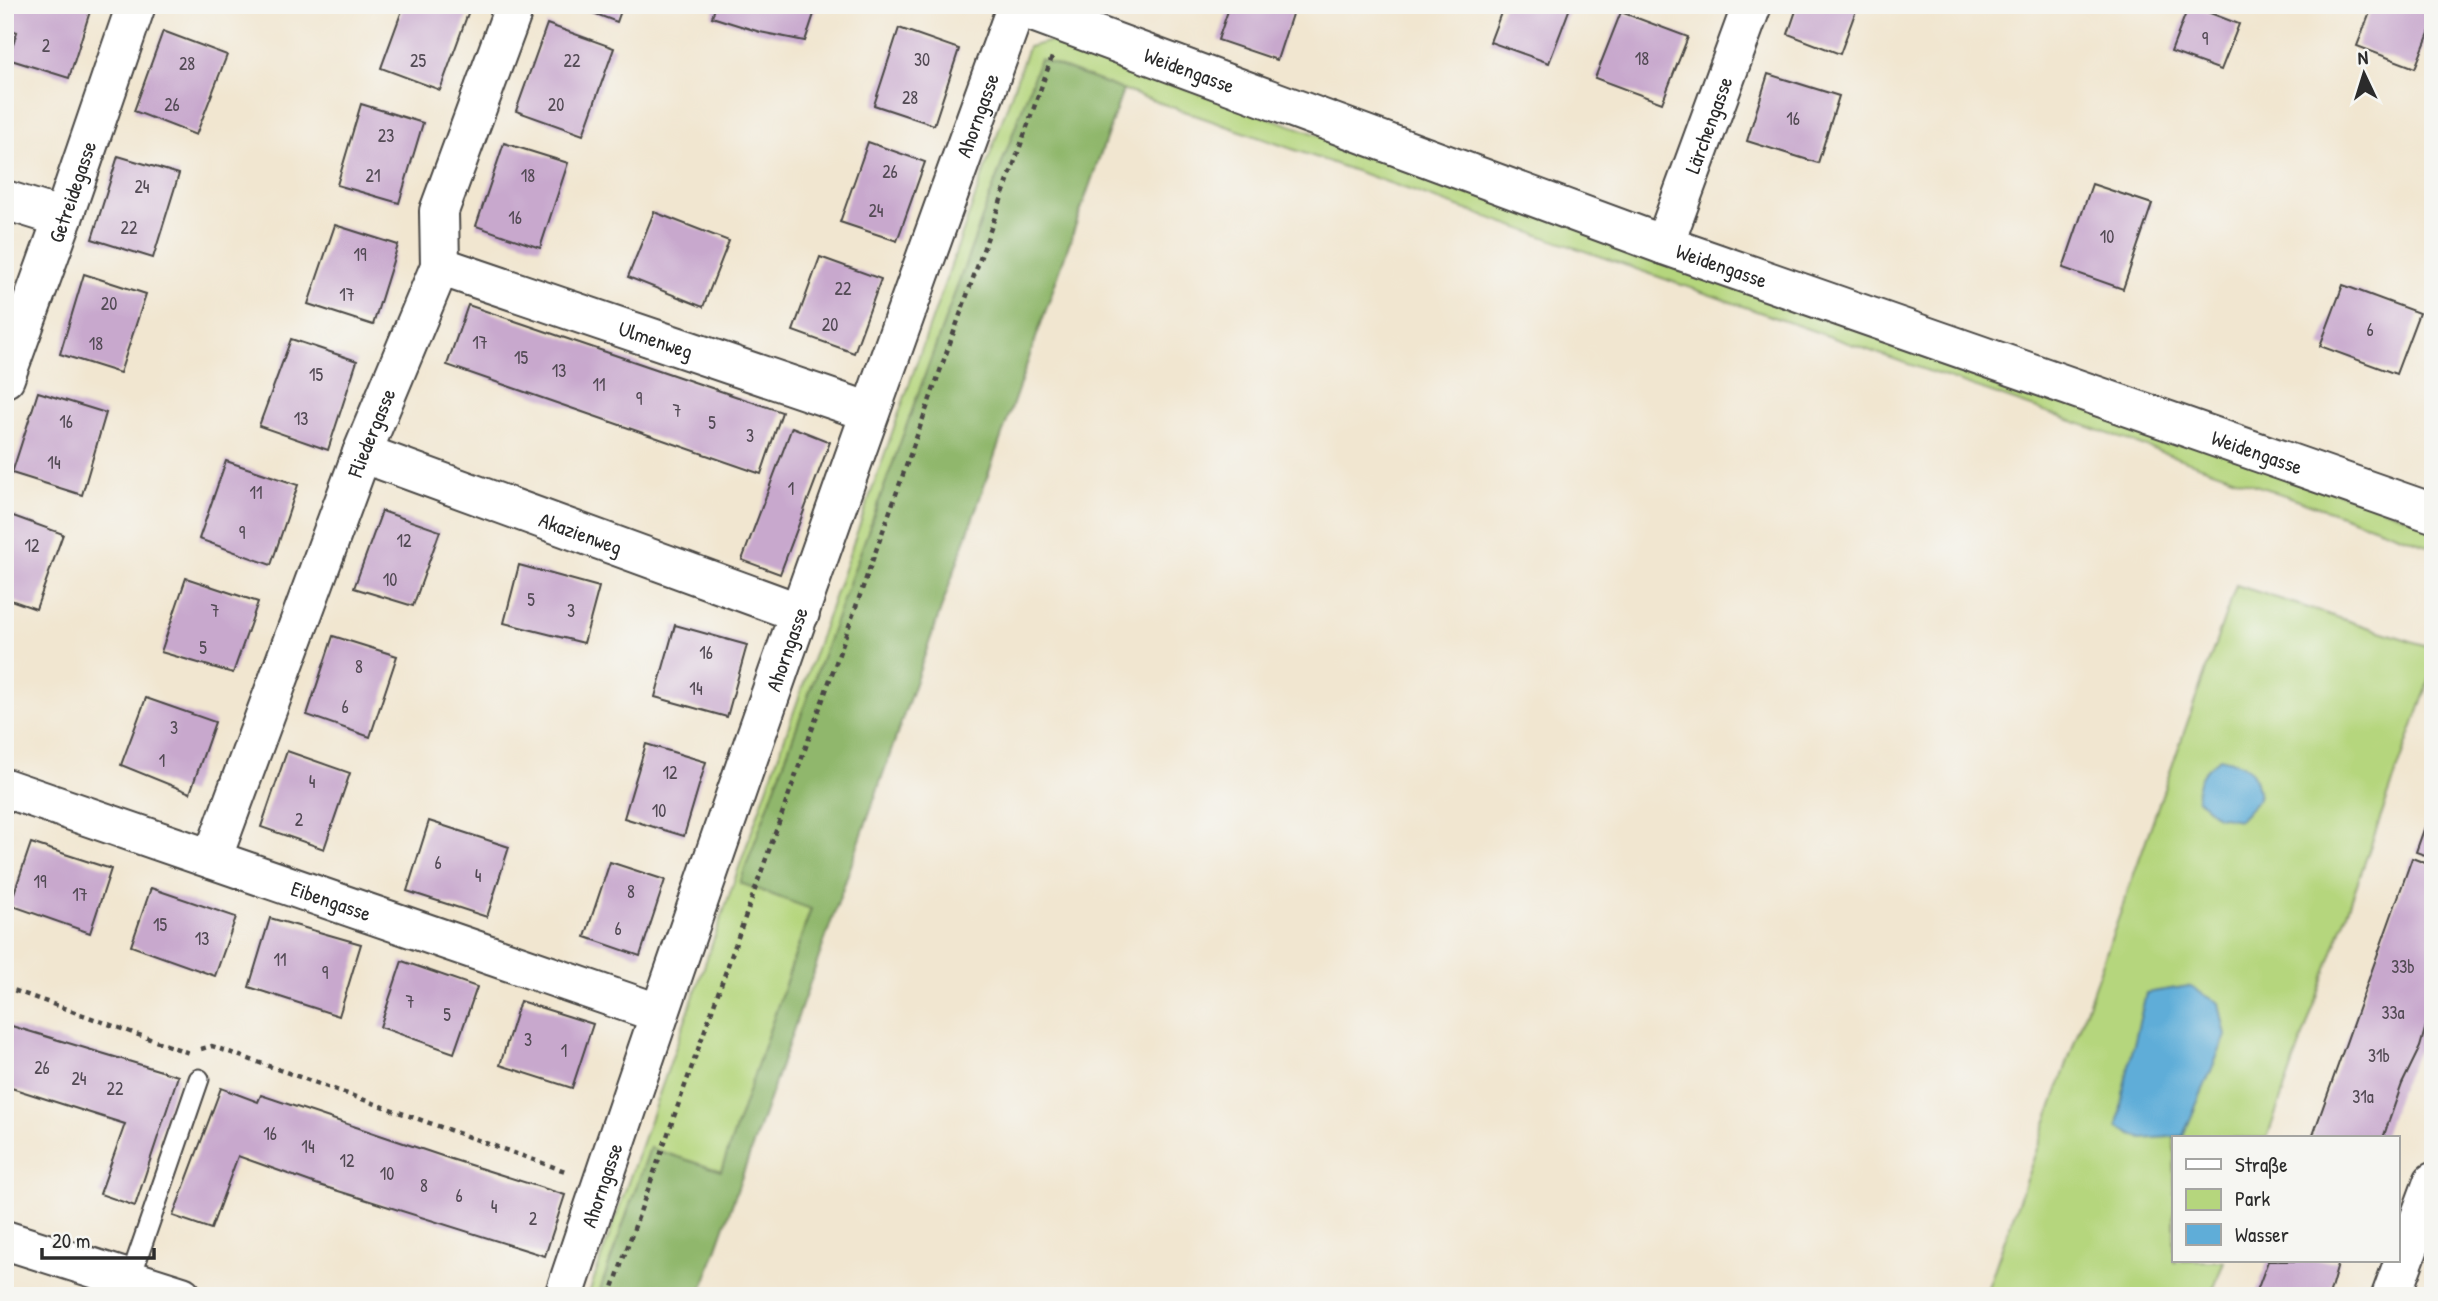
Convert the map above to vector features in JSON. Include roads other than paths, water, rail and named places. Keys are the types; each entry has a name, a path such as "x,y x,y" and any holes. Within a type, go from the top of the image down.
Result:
{"street":[{"name":"Getreidegasse","path":"5,377 136,5"},
{"name":"Fliedergasse","path":"212,859 362,453 440,266 439,211 515,5"},
{"name":"Lärchengasse","path":"1664,245 1752,5"},
{"name":"Weidengasse","path":"1016,6 1664,245 2433,513"},
{"name":"Ahorngasse","path":"564,1296 658,1013 1016,6"},
{"path":"5,200 63,218"},
{"name":"Ulmenweg","path":"440,266 870,412"},
{"name":"Akazienweg","path":"362,453 800,613"},
{"name":"Eibengasse","path":"5,788 658,1013"},
{"path":"2391,1296 2433,1182"},
{"path":"5,1240 183,1296"}],"lane":[{"path":"130,1279 199,1079"}],"water":[{"path":"2220,758 2249,769 2256,780 2259,799 2239,820 2217,816 2197,799 2202,775"},
{"path":"2189,986 2219,1003 2226,1036 2183,1136 2142,1139 2118,1127 2124,1086 2146,993"}]}
